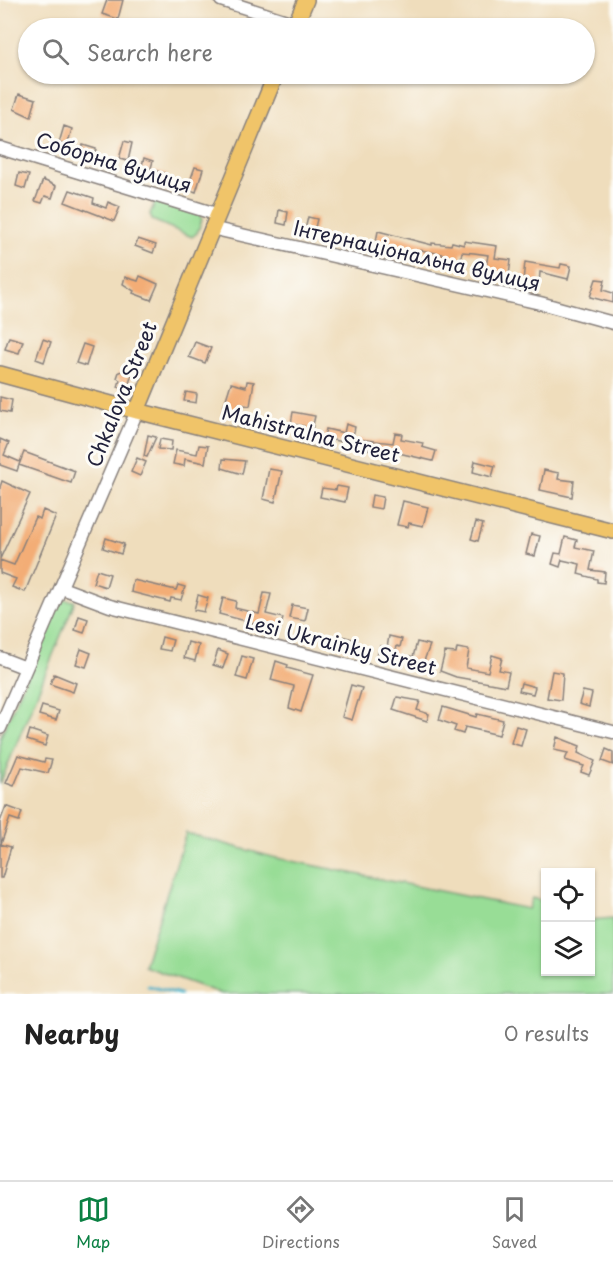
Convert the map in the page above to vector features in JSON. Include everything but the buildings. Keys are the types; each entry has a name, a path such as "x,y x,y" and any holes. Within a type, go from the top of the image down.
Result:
{"main road":[{"path":"298,18 306,0"},
{"name":"Chkalova Street","path":"137,411 272,84"},
{"name":"Mahistralna Street","path":"0,374 137,411 613,531"}],"street":[{"path":"221,0 272,18"},
{"name":"Соборна вулиця","path":"0,148 214,221"},
{"name":"Інтернаціональна вулиця","path":"214,221 613,323"},
{"name":"Chkalova Street","path":"0,728 137,411"},
{"name":"Lesi Ukrainky Street","path":"62,588 110,606 613,732"},
{"path":"0,658 26,668"}],"green space":[{"path":"156,200 199,213 202,220 197,233 192,237 152,220 150,214"},
{"path":"63,600 75,601 0,784 0,738 59,603"},
{"path":"186,833 272,857 528,909 532,898 541,901 541,976 595,976 595,920 613,918 613,994 222,994 144,966"}],"waterway":[{"path":"148,986 180,994"}]}
